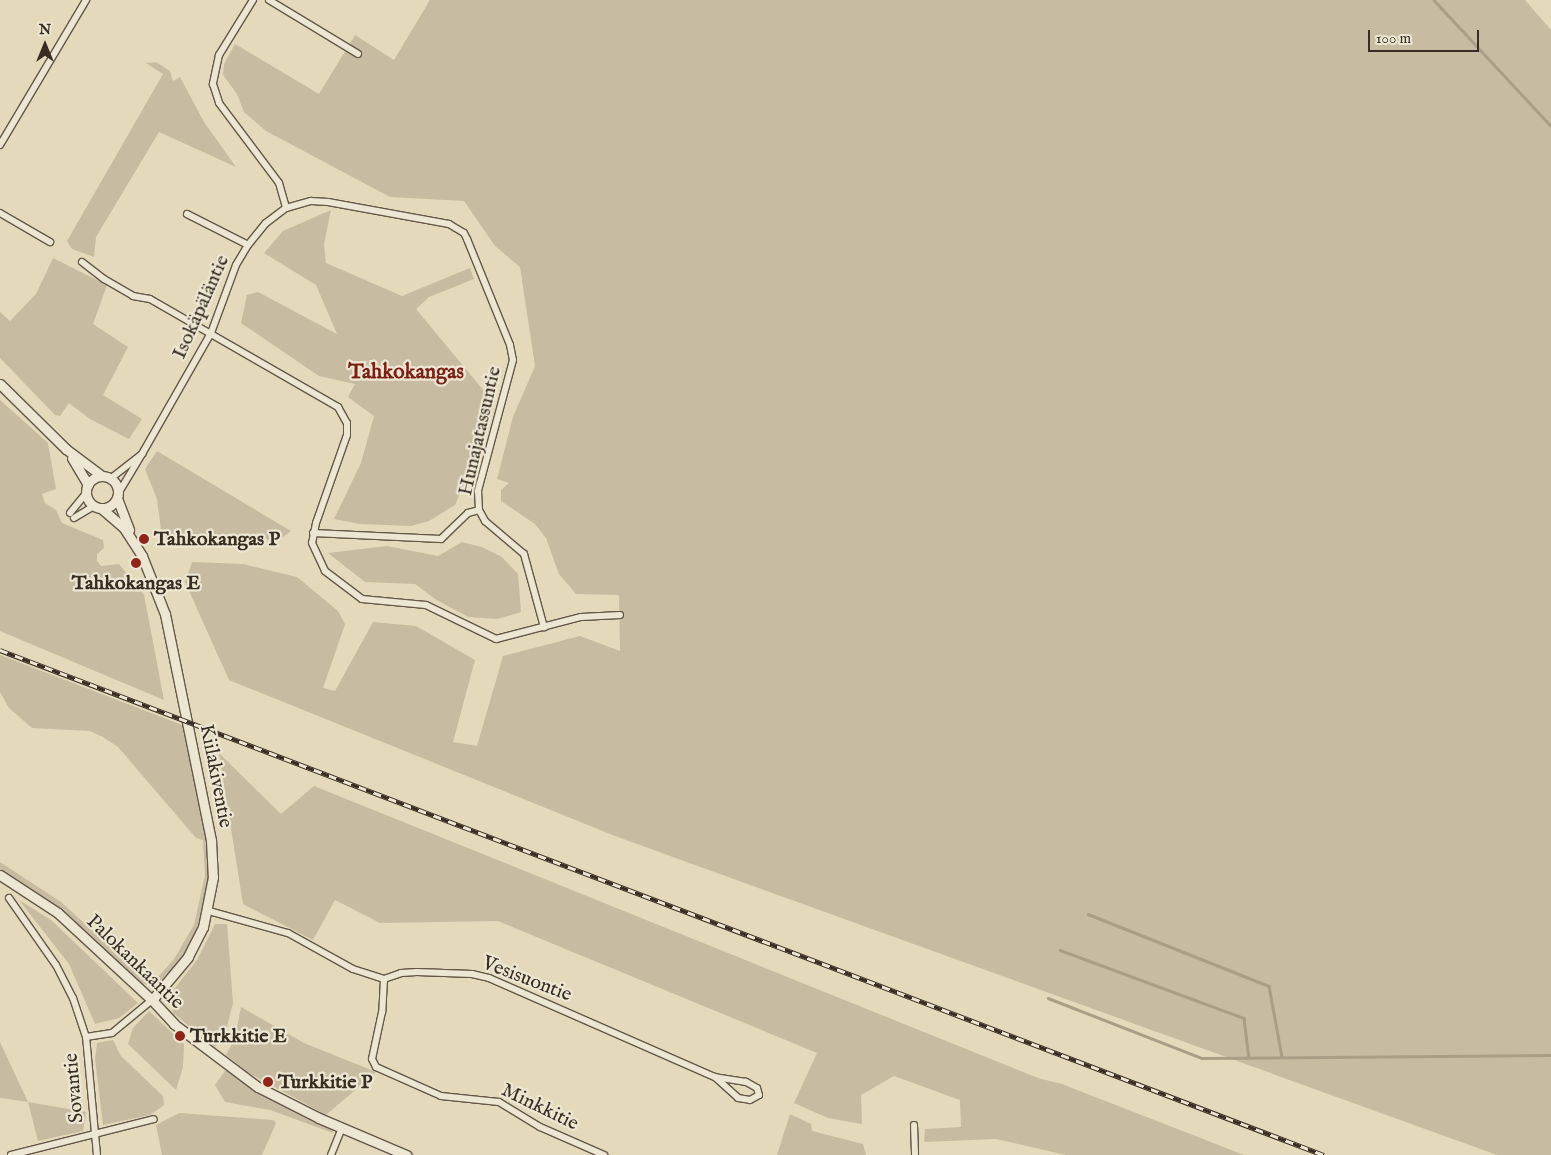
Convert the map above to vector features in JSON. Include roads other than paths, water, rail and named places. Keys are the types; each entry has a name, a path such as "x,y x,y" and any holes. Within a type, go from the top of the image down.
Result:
{"street":[{"path":"0,145 86,0"},
{"path":"252,0 219,55 213,84 219,103 278,183 286,208"},
{"path":"269,0 358,54"},
{"name":"Hunajatassuntie","path":"286,208 311,201 328,202 449,224 464,233 510,345 513,360 478,492 479,510 485,521 524,554 544,627"},
{"name":"Isokäpäläntie","path":"117,496 211,333 236,265 248,245 266,223 286,208"},
{"path":"0,214 50,242"},
{"path":"187,214 248,245"},
{"path":"82,262 133,296 150,299 335,404 344,417 347,434 313,533 314,553 325,571 366,600 426,605 489,638 503,638 581,617 620,615"},
{"path":"0,384 66,449 106,477 116,485 117,496 111,505 97,507 72,515 87,489 106,477"},
{"path":"66,449 97,507"},
{"name":"Isokäpäläntie","path":"106,477 142,454"},
{"name":"Kiilakiventie","path":"117,496 138,549 153,578 165,614 211,840 214,877 209,911 188,957 152,1000"},
{"name":"Kiilakiventie","path":"97,507 115,519 138,549"},
{"path":"313,533 441,539 468,513 479,510"},
{"name":"Palokankaantie","path":"0,875 58,912 152,1000 174,1024 258,1087 342,1128 406,1155"},
{"path":"9,898 56,965 73,998 86,1037"},
{"path":"209,911 288,932 353,969 384,979"},
{"name":"Vesisuontie","path":"384,979 401,973 417,972 472,974 489,978 715,1077 746,1082 757,1088 759,1095 750,1100 738,1098 715,1077"},
{"name":"Minkkitie","path":"384,979 382,1012 372,1059 376,1067 441,1096 499,1102 540,1127 604,1155"},
{"name":"Sovantie","path":"96,1155 86,1037 112,1032 140,1013 152,1000"},
{"path":"11,1155 154,1119"},
{"path":"914,1125 915,1155"},
{"path":"331,1155 342,1128"}],"waterway":[{"path":"1434,0 1551,126"},
{"path":"1088,914 1269,986 1282,1057"},
{"path":"1060,950 1244,1018 1249,1057"},
{"path":"1048,998 1202,1058 1551,1055"}],"railway":[{"path":"0,650 1324,1155"}],"place":[{"name":"Tahkokangas P","path":"144,539"},
{"name":"Tahkokangas E","path":"136,563"},
{"name":"Turkkitie E","path":"180,1036"},
{"name":"Turkkitie P","path":"268,1082"}],"district":[{"name":"Tahkokangas","path":"406,373"}]}
